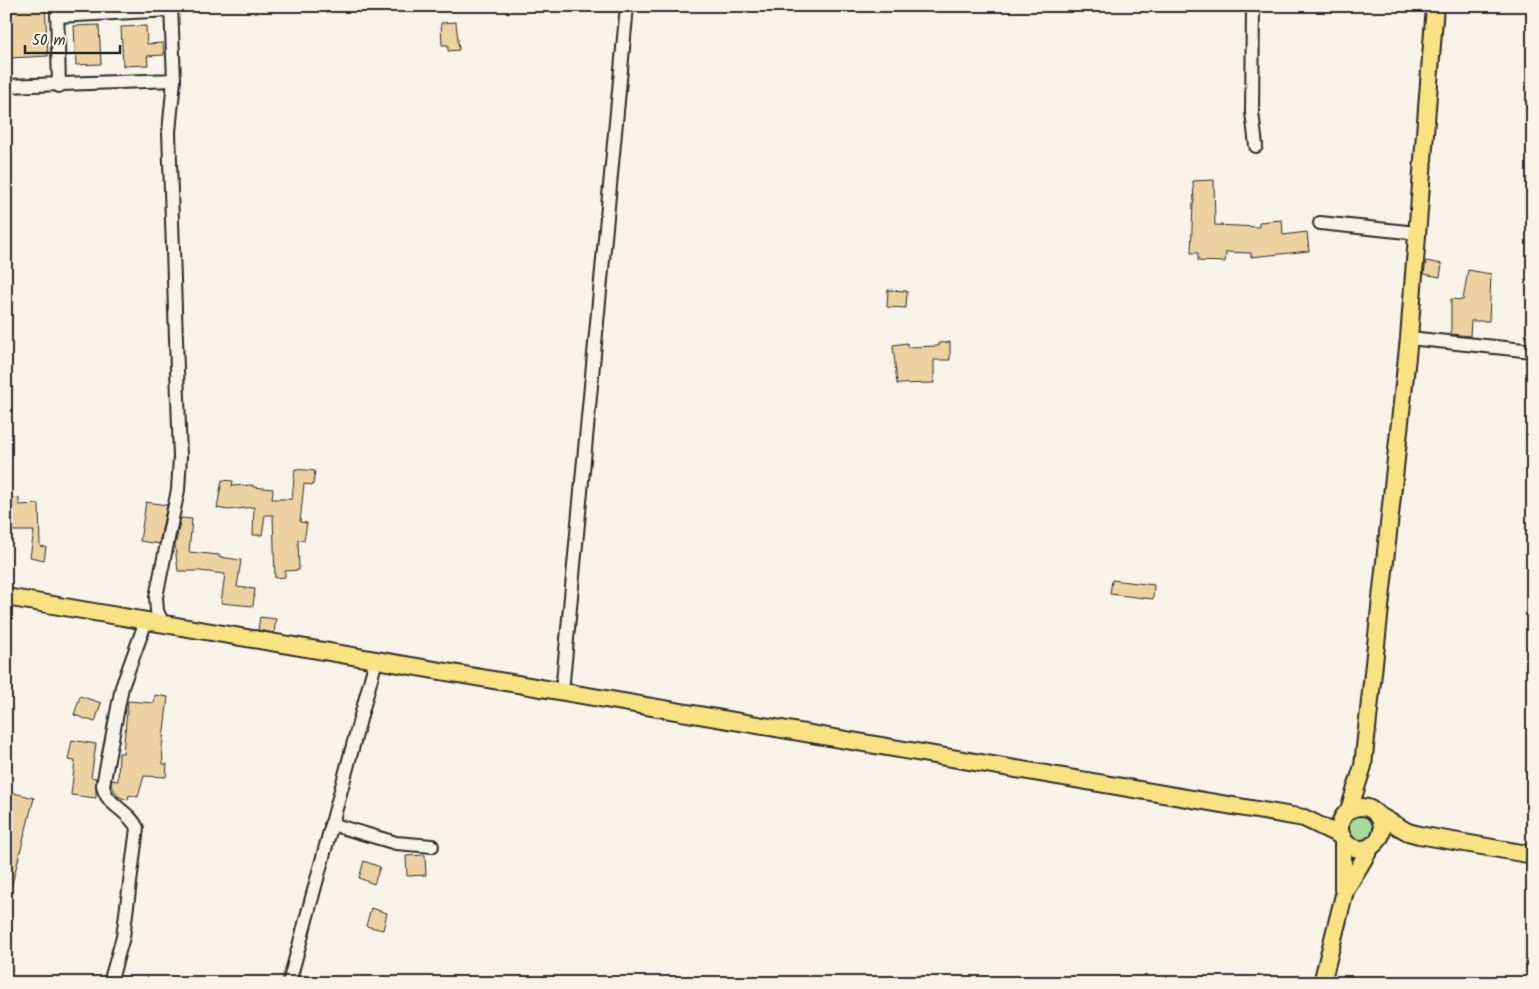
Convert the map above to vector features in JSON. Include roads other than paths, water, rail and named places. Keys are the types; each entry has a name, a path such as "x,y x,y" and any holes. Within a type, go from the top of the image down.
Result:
{"main road":[{"path":"1322,983 1342,902 1350,880 1381,832 1380,820 1369,805 1364,766 1409,338 1434,6"},
{"path":"6,597 1304,818 1325,816 1362,807 1408,832 1533,855"},
{"path":"1342,902 1344,879 1340,823 1348,811 1364,766"},
{"path":"1304,818 1342,837 1356,848 1391,838 1419,835"}],"street":[{"path":"562,692 627,6"},
{"path":"1253,6 1252,112 1256,146"},
{"path":"59,86 57,11 171,8 174,80 170,132 180,456 178,490 156,597 157,611 163,624"},
{"path":"6,86 59,86 174,80"},
{"path":"1320,223 1417,233"},
{"path":"1409,338 1533,351"},
{"path":"110,983 123,937 137,828 128,814 109,800 103,785 122,687 146,621"},
{"path":"288,983 376,660"},
{"path":"331,824 396,843 432,846"}]}
